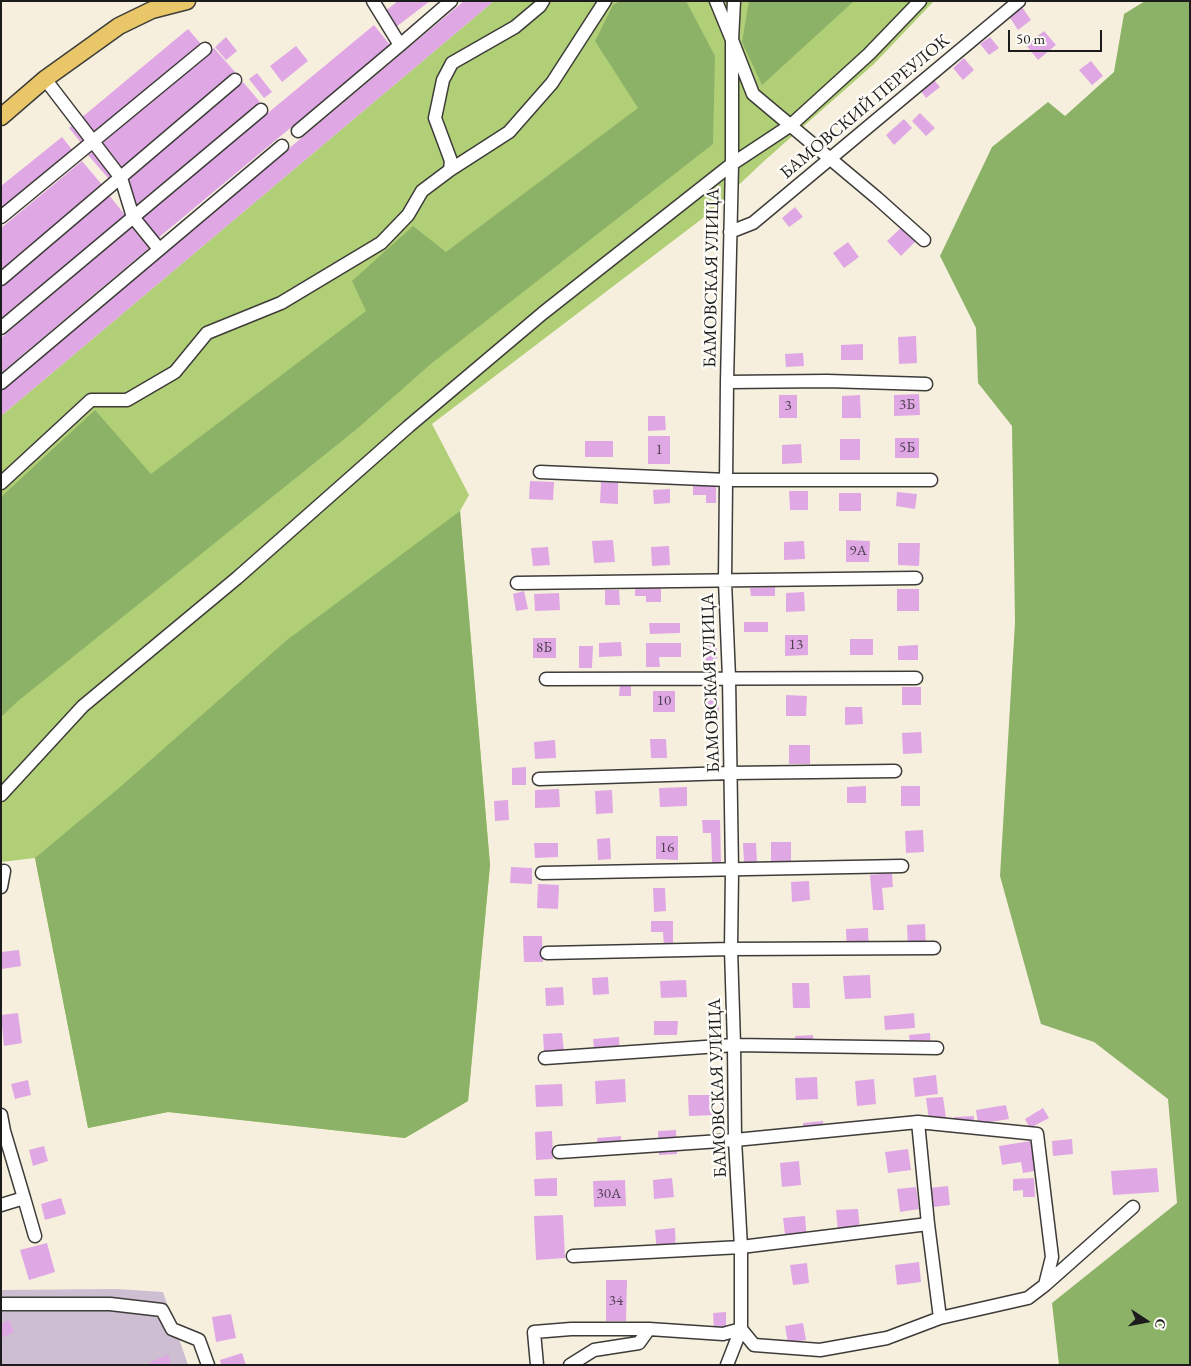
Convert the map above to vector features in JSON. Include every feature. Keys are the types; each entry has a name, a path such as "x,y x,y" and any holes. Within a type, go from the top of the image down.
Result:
{"main road":[{"path":"1,116 45,79 119,26 154,6 187,1"}],"street":[{"path":"373,1 400,45"},
{"path":"298,131 451,1"},
{"path":"450,170 451,162 435,118 443,80 452,63 515,27 540,6 543,1"},
{"path":"1,483 91,400 127,400 175,372 207,333 281,303 381,243 408,215 422,191 450,170 509,132 552,83 605,1"},
{"name":"БАМОВСКАЯ УЛИЦА","path":"716,1 732,40 732,164 725,581 731,773 731,949 735,1140 741,1247 741,1329 727,1365"},
{"path":"734,1 732,40 753,94 924,240"},
{"path":"1,795 83,706 237,578 409,426 536,319 732,164 790,126 869,54 920,1"},
{"name":"БАМОВСКИЙ ПЕРЕУЛОК","path":"730,232 753,223 1019,1"},
{"path":"1,217 205,48"},
{"path":"45,79 121,178 133,217 159,249"},
{"path":"1,279 235,80"},
{"path":"1,328 261,110"},
{"path":"1,383 282,146"},
{"path":"727,382 827,381 926,384"},
{"path":"540,472 727,480 931,480"},
{"path":"517,583 916,578"},
{"path":"546,679 916,678"},
{"path":"540,779 731,773 895,771"},
{"path":"542,873 732,871 902,866"},
{"path":"1,888 4,871"},
{"path":"547,953 731,949 934,948"},
{"path":"545,1058 734,1045 937,1048"},
{"path":"1,1115 35,1236"},
{"path":"918,1122 940,1318"},
{"path":"559,1152 735,1140 918,1122 1037,1134 1052,1257 1045,1285"},
{"path":"1,1205 24,1198"},
{"path":"537,1365 534,1332 571,1328 649,1329 723,1334 741,1329 754,1345 820,1350 887,1338 940,1318 1028,1298 1133,1207"},
{"path":"573,1256 741,1247 928,1224"},
{"path":"1,1304 110,1304 162,1310 172,1329 199,1340 208,1365"},
{"path":"574,1364 594,1350 639,1343 649,1329"}],"shaded area":[{"path":"117,1289 163,1292 188,1365 1,1365 1,1290"}],"green space":[{"path":"494,1 934,1 874,64 763,162 707,215 432,424 469,495 460,511 490,865 468,1101 405,1138 168,1112 88,1128 35,858 1,862 1,416"},
{"path":"620,1 686,1 715,56 713,144 432,363 358,428 18,701 1,717 1,497 95,410 151,474 366,311 352,281 413,226 446,252 638,108 595,41 613,5"},
{"path":"749,1 854,1 762,85 742,42"},
{"path":"1145,1 1190,1 1190,1365 1059,1365 1052,1303 1177,1203 1168,1099 1094,1042 1041,1024 1000,876 1015,622 1012,426 978,383 976,328 940,256 992,147 1048,102 1065,116 1114,72 1124,14"},
{"path":"460,511 490,865 468,1101 405,1138 168,1112 88,1128 35,858 119,788 287,640"}],"building":[{"path":"398,1 430,1 396,27 384,12"},
{"path":"464,1 494,1 1,416 1,391"},
{"path":"1022,7 1031,20 1018,30 1009,16"},
{"path":"374,25 390,45 157,239 140,219"},
{"path":"188,29 201,44 82,144 69,128"},
{"path":"1044,31 1056,45 1038,60 1026,45"},
{"path":"226,37 237,51 226,60 215,47"},
{"path":"990,37 999,48 989,55 980,44"},
{"path":"296,46 308,61 282,82 270,66"},
{"path":"214,48 235,72 109,179 88,155"},
{"path":"964,58 974,70 963,80 953,68"},
{"path":"1091,61 1103,76 1092,85 1079,70"},
{"path":"257,73 272,92 264,98 249,79"},
{"path":"934,80 940,87 926,98 921,91"},
{"path":"243,82 260,102 133,208 116,188"},
{"path":"920,113 935,128 926,136 912,121"},
{"path":"904,119 912,128 894,145 886,135"},
{"path":"62,137 74,152 1,211 1,186"},
{"path":"82,161 103,186 1,270 1,228"},
{"path":"109,195 125,215 1,320 1,286"},
{"path":"795,207 803,217 789,227 782,218"},
{"path":"903,226 917,240 901,256 887,241"},
{"path":"132,227 149,248 1,373 1,338"},
{"path":"848,242 859,257 844,268 833,253"},
{"path":"916,336 917,363 899,364 898,337"},
{"path":"863,344 863,360 841,360 841,345"},
{"path":"803,353 804,366 786,367 785,354"},
{"path":"919,394 920,415 894,416 894,395"},
{"path":"779,395 797,395 797,418 779,418"},
{"path":"860,395 861,418 842,418 842,396"},
{"path":"648,416 665,416 666,430 648,431"},
{"path":"648,436 670,436 670,464 648,464"},
{"path":"895,438 919,438 919,458 895,458"},
{"path":"840,439 860,439 860,460 840,460"},
{"path":"585,441 613,441 613,457 585,457"},
{"path":"801,444 802,463 782,464 782,445"},
{"path":"530,481 554,482 553,500 529,499"},
{"path":"601,482 618,483 618,504 600,503"},
{"path":"693,485 716,486 716,503 706,503 706,495 693,495"},
{"path":"670,489 670,503 654,504 653,490"},
{"path":"789,491 808,491 808,510 790,510"},
{"path":"897,492 917,494 915,509 896,506"},
{"path":"839,493 861,493 861,511 839,511"},
{"path":"613,540 615,562 594,563 592,541"},
{"path":"846,540 870,541 869,562 846,562"},
{"path":"804,541 805,559 784,560 784,542"},
{"path":"898,543 920,543 919,566 898,565"},
{"path":"669,546 670,565 652,566 651,547"},
{"path":"548,547 550,565 533,566 531,548"},
{"path":"635,586 661,587 661,602 646,602 646,596 635,596"},
{"path":"775,587 775,596 751,596 750,588"},
{"path":"897,589 919,589 919,611 897,611"},
{"path":"605,590 619,590 620,605 605,605"},
{"path":"524,591 528,609 516,611 513,594"},
{"path":"804,592 805,611 786,612 786,593"},
{"path":"559,593 560,610 535,611 534,594"},
{"path":"744,622 768,622 768,632 744,632"},
{"path":"649,623 680,623 680,633 650,634"},
{"path":"785,635 808,635 808,655 785,656"},
{"path":"533,638 556,638 556,658 533,658"},
{"path":"850,639 873,639 873,655 850,655"},
{"path":"621,642 622,656 599,657 599,643"},
{"path":"646,643 681,643 681,657 659,657 660,667 646,667"},
{"path":"703,644 717,644 717,667 703,667"},
{"path":"918,645 918,660 898,660 898,646"},
{"path":"579,646 593,646 592,668 579,668"},
{"path":"620,684 631,684 631,696 619,696"},
{"path":"902,687 921,687 921,705 902,705"},
{"path":"653,691 675,691 675,712 653,712"},
{"path":"786,695 807,696 806,716 786,716"},
{"path":"706,700 719,700 719,724 706,724"},
{"path":"845,707 862,707 863,724 845,725"},
{"path":"921,732 922,753 903,754 902,733"},
{"path":"650,739 666,739 667,758 651,758"},
{"path":"555,740 556,758 535,759 534,742"},
{"path":"789,745 810,745 810,764 789,764"},
{"path":"526,767 526,785 512,785 512,768"},
{"path":"866,786 866,803 847,803 847,787"},
{"path":"901,786 920,786 920,806 901,806"},
{"path":"687,787 687,806 660,807 659,788"},
{"path":"559,789 560,807 535,808 535,790"},
{"path":"612,790 613,813 596,814 595,791"},
{"path":"508,800 509,820 495,821 494,801"},
{"path":"702,820 720,820 721,863 712,863 711,833 703,833"},
{"path":"923,830 924,852 906,853 905,831"},
{"path":"656,836 678,836 678,860 656,859"},
{"path":"610,838 611,859 598,860 597,839"},
{"path":"771,842 791,842 791,862 771,862"},
{"path":"534,843 558,843 558,857 535,858"},
{"path":"743,843 756,843 757,863 744,864"},
{"path":"511,867 532,868 532,884 510,883"},
{"path":"892,873 893,887 882,888 884,910 873,910 870,875"},
{"path":"809,881 810,900 792,902 791,882"},
{"path":"538,884 559,885 558,909 537,908"},
{"path":"653,888 665,888 666,911 654,912"},
{"path":"651,921 673,921 673,947 664,947 663,932 651,932"},
{"path":"925,924 926,948 908,949 907,925"},
{"path":"868,928 869,951 847,951 846,929"},
{"path":"523,936 542,936 543,962 524,962"},
{"path":"19,950 21,966 2,969 1,952"},
{"path":"870,975 871,998 845,999 843,976"},
{"path":"608,977 609,994 593,995 592,978"},
{"path":"686,980 687,997 661,998 660,981"},
{"path":"792,983 809,983 810,1008 793,1008"},
{"path":"563,987 564,1005 546,1006 545,988"},
{"path":"18,1013 22,1043 4,1046 1,1015"},
{"path":"914,1013 915,1028 885,1030 884,1016"},
{"path":"654,1021 678,1021 677,1035 654,1035"},
{"path":"562,1033 564,1051 544,1053 543,1034"},
{"path":"930,1033 931,1052 911,1054 909,1035"},
{"path":"813,1035 814,1050 796,1050 795,1036"},
{"path":"619,1037 620,1057 595,1059 593,1039"},
{"path":"936,1075 938,1094 915,1097 913,1078"},
{"path":"817,1077 818,1099 796,1100 795,1078"},
{"path":"625,1079 626,1102 596,1104 595,1081"},
{"path":"874,1079 876,1104 857,1106 855,1081"},
{"path":"28,1080 31,1095 15,1099 11,1084"},
{"path":"562,1084 563,1106 536,1107 535,1085"},
{"path":"688,1095 715,1095 715,1115 689,1116"},
{"path":"943,1097 946,1118 929,1120 926,1098"},
{"path":"1006,1105 1009,1119 978,1124 976,1110"},
{"path":"1043,1108 1049,1118 1030,1128 1025,1119"},
{"path":"974,1116 974,1132 954,1132 954,1117"},
{"path":"823,1121 824,1135 804,1137 803,1123"},
{"path":"676,1130 677,1154 659,1155 658,1131"},
{"path":"552,1131 553,1159 536,1160 535,1132"},
{"path":"621,1136 622,1154 599,1156 597,1138"},
{"path":"1072,1139 1073,1154 1053,1156 1052,1141"},
{"path":"1031,1141 1035,1171 1023,1173 1021,1162 1002,1165 999,1146"},
{"path":"44,1146 48,1161 33,1166 29,1150"},
{"path":"908,1149 911,1170 888,1173 885,1152"},
{"path":"799,1161 801,1185 782,1187 780,1163"},
{"path":"1157,1168 1159,1192 1113,1195 1111,1171"},
{"path":"557,1178 557,1196 535,1196 534,1179"},
{"path":"672,1178 674,1197 654,1199 653,1180"},
{"path":"1034,1178 1035,1197 1023,1197 1023,1190 1013,1191 1013,1179"},
{"path":"625,1180 626,1206 594,1207 593,1181"},
{"path":"948,1186 950,1205 933,1207 930,1188"},
{"path":"916,1187 919,1209 900,1212 897,1189"},
{"path":"61,1198 66,1214 45,1220 41,1204"},
{"path":"858,1209 861,1239 839,1241 836,1210"},
{"path":"563,1215 565,1258 536,1260 534,1216"},
{"path":"805,1216 807,1241 786,1243 783,1218"},
{"path":"675,1228 676,1253 657,1254 655,1230"},
{"path":"47,1243 55,1272 29,1280 20,1250"},
{"path":"919,1262 921,1282 897,1285 895,1265"},
{"path":"807,1263 809,1283 793,1285 790,1265"},
{"path":"606,1280 627,1280 626,1321 606,1321"},
{"path":"726,1312 726,1329 714,1329 713,1313"},
{"path":"231,1314 236,1338 216,1342 212,1317"},
{"path":"9,1320 14,1332 1,1338 1,1324"},
{"path":"803,1323 806,1340 788,1343 785,1326"},
{"path":"242,1353 246,1365 221,1365 220,1360"},
{"path":"168,1355 171,1365 149,1365 148,1363"}]}
